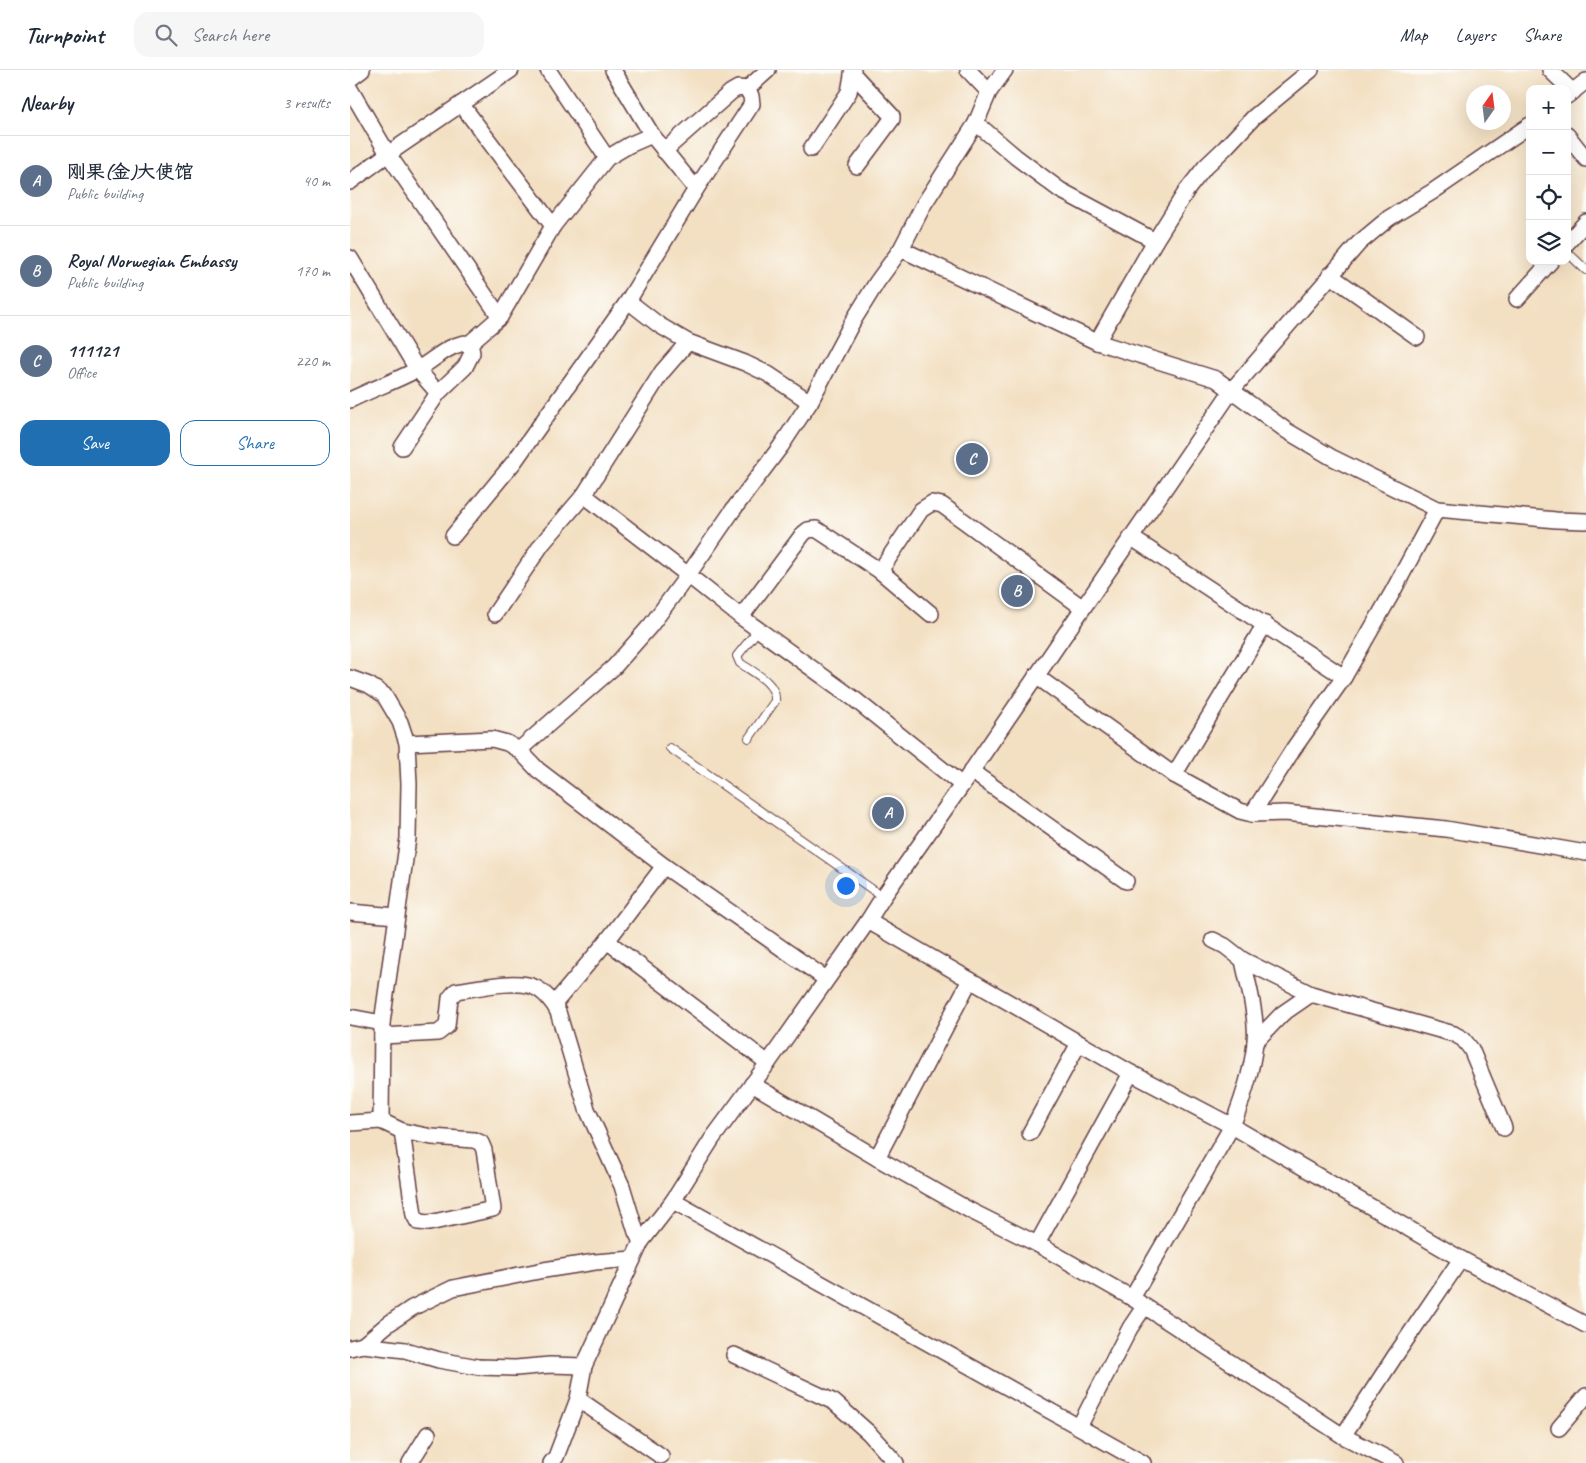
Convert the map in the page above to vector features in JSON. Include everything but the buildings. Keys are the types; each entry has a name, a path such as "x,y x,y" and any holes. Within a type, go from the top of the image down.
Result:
{"street":[{"path":"350,79 362,70"},
{"path":"350,182 511,70"},
{"path":"548,70 607,158"},
{"path":"614,70 652,135 696,189"},
{"path":"746,89 768,70"},
{"path":"968,70 989,92"},
{"path":"519,750 614,667 650,625 732,510 781,446 810,402 853,321 877,282 901,249 924,204 976,123 989,92 1005,70"},
{"path":"1097,342 1155,241 1187,190 1205,167 1254,117 1309,70"},
{"path":"1550,70 1562,85"},
{"path":"811,149 849,92 853,71"},
{"path":"853,71 892,116 891,123 857,166"},
{"path":"1571,93 1586,80"},
{"path":"454,536 514,462 628,301 696,189 752,104 751,96 746,89 738,88 731,92 664,151"},
{"path":"350,89 388,154 500,317"},
{"path":"461,104 553,226"},
{"path":"976,123 1060,190 1155,241"},
{"path":"557,1461 578,1399 584,1366 641,1242 673,1201 712,1139 868,921 1232,390 1359,243 1390,218 1432,192 1526,127"},
{"path":"350,400 417,369 452,347 462,343 470,343 500,317 553,226 607,158 629,145 652,135"},
{"path":"1571,140 1586,159"},
{"path":"1571,239 1586,222"},
{"path":"901,249 1097,342 1216,379 1287,431 1330,457 1437,508 1556,520 1586,521"},
{"path":"350,258 417,369 438,393"},
{"path":"1517,299 1547,265"},
{"path":"1330,275 1417,337"},
{"path":"628,301 659,325 688,342 745,363 768,374 810,402"},
{"path":"496,614 542,544 584,495 662,372 688,342"},
{"path":"402,447 438,393 465,367 472,353 470,343"},
{"path":"584,495 758,630 853,698 962,785"},
{"path":"880,571 921,510 932,503 942,505 1083,608"},
{"path":"1252,814 1294,748 1344,677 1392,593 1437,508"},
{"path":"741,617 808,530 816,529 880,571 932,614"},
{"path":"1132,538 1344,677"},
{"path":"1174,775 1265,624"},
{"path":"1036,676 1174,775 1220,802 1240,811 1252,814 1285,813 1446,829 1586,853"},
{"path":"350,678 370,685 384,695 400,722 407,743 409,784 408,838 382,1030 381,1121"},
{"path":"407,743 492,739 507,743 519,750 538,770 664,866 826,980"},
{"path":"972,771 1126,881"},
{"path":"554,1004 607,941 664,866"},
{"path":"350,912 396,916"},
{"path":"868,921 1131,1073 1232,1126 1461,1259 1586,1325"},
{"path":"1213,940 1225,946 1243,960 1255,964 1311,994 1454,1034 1470,1049 1504,1128"},
{"path":"607,941 768,1063"},
{"path":"1079,1427 1130,1328 1138,1303 1232,1126 1243,1099 1255,1042 1254,1015 1243,960"},
{"path":"876,1158 970,980"},
{"path":"350,1017 382,1030 438,1033 447,1026 450,998 456,991 518,983 536,987 554,1004 558,1012 587,1109 622,1186 636,1232 641,1242"},
{"path":"1255,1042 1282,1014 1311,994"},
{"path":"1030,1133 1079,1043"},
{"path":"1037,1244 1131,1073"},
{"path":"752,1084 876,1158 971,1211 1037,1244 1138,1303 1343,1436 1396,1463"},
{"path":"350,1123 381,1121 402,1131 432,1137 474,1140 481,1143 484,1150 493,1209 429,1223 418,1222 414,1215 402,1131"},
{"path":"673,1201 1143,1463"},
{"path":"357,1346 412,1308 453,1288 595,1262 633,1259"},
{"path":"1343,1436 1394,1356 1461,1259"},
{"path":"357,1346 405,1350 439,1360 478,1367 516,1368 550,1364 584,1366"},
{"path":"734,1355 834,1402 869,1433 896,1463"},
{"path":"1559,1428 1586,1396"},
{"path":"578,1399 662,1456"},
{"path":"410,1463 428,1434"}],"lane":[{"path":"1571,256 1586,270"},
{"path":"749,738 775,701 776,694 770,684 737,659 737,656 758,630"},
{"path":"670,748 883,897"}],"place":[{"name":"111121","path":"972,459"},
{"name":"Royal Norwegian Embassy","path":"1017,591"},
{"name":"刚果(金)大使馆","path":"888,813"}]}
